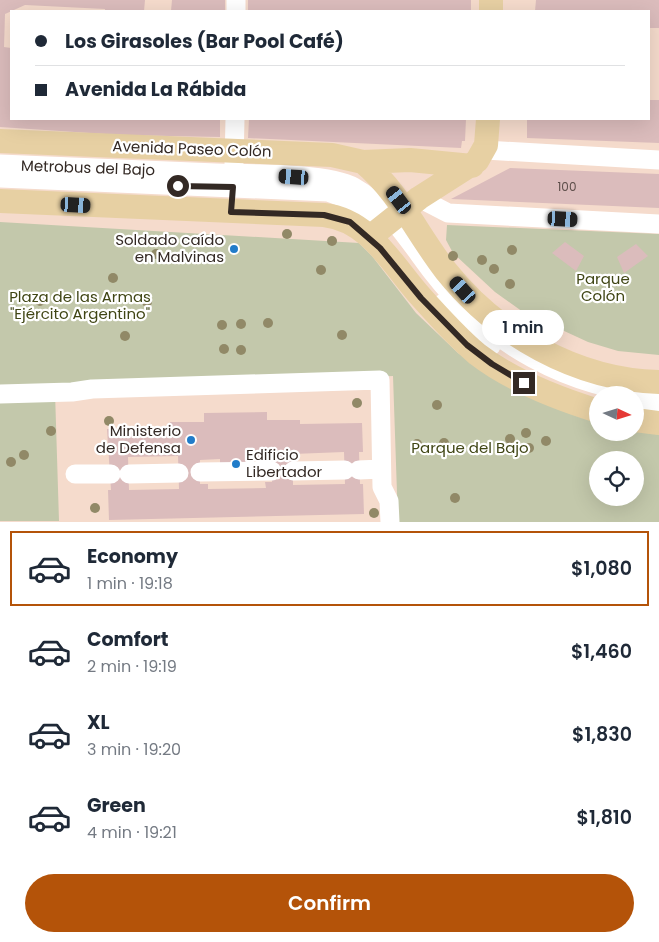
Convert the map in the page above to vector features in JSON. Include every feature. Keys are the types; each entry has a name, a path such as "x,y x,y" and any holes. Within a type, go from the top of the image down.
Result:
{"main road":[{"path":"0,201 331,216 350,222 394,219 478,158 488,120"},
{"name":"Avenida Paseo Colón","path":"0,141 234,170 332,155 363,162 478,158"},
{"path":"363,162 387,184 394,219 421,298 479,355 524,383 564,401 589,408"},
{"path":"394,219 463,290 528,342 555,358 586,370 623,380 659,382"},
{"path":"644,421 659,423"}],"street":[{"path":"231,212 235,120"},
{"path":"478,158 659,160"},
{"name":"Metrobus del Bajo","path":"325,179 363,162"},
{"name":"Metrobus del Bajo","path":"0,164 234,170 325,179 354,187 394,219 450,294 489,330 513,348 549,367 608,388 659,395"},
{"name":"Metrobus del Bajo","path":"0,178 234,170 339,195 394,219"},
{"path":"394,219 448,213 659,224"},
{"name":"Metrobus del Bajo","path":"394,219 405,253 429,289 468,329 499,352 548,380 589,394"},
{"path":"0,394 72,392 92,388 380,380 382,487 389,501 390,522"},
{"path":"644,407 659,408"},
{"path":"293,471 382,469"},
{"path":"200,472 272,471"},
{"path":"75,474 179,473"}],"green space":[{"name":"Plaza de las Armas \"Ejército Argentino\"","path":"0,222 359,243 372,256 416,313 458,353 483,371 589,415 589,441 644,441 644,426 659,428 659,522 398,522 393,376 55,392 59,521 0,521"},
{"name":"Parque Colón","path":"447,225 659,234 659,355 618,351 588,342 523,312 495,292 453,253 446,240"}],"building":[{"path":"0,0 145,0 144,10 105,10 25,5 10,10 5,14 4,47 10,48 10,120 220,120 220,137 120,135 0,127"},
{"path":"172,0 225,0 225,10 171,10"},
{"path":"248,0 471,0 471,10 248,10"},
{"path":"536,0 659,0 659,28 650,28 650,10 535,10"},
{"path":"650,100 659,100 659,143 527,138 527,120 650,120"},
{"path":"249,120 466,120 465,141 462,141 461,148 248,138"},
{"path":"510,168 659,174 659,208 451,199"},
{"path":"565,242 584,256 576,271 552,253"},
{"path":"636,244 648,256 624,273 617,257"},
{"name":"Edificio Libertador","path":"267,412 267,420 300,420 300,424 362,423 363,452 359,452 360,484 363,484 364,514 109,520 108,490 111,490 107,429 170,427 170,422 204,422 204,413","holes":["344,452 345,484 293,485 293,454","178,456 179,489 129,490 128,457","220,459 220,469 252,469 252,459 271,459 272,482 265,482 266,488 208,489 208,484 200,484 200,460"]}],"place":[{"name":"Soldado caído en Malvinas","path":"234,249"},
{"name":"Ministerio de Defensa","path":"191,440"},
{"name":"Edificio Libertador","path":"236,464"}],"route":[{"path":"178,186 233,187 231,212 324,215 342,218 356,225 390,258 421,298 467,345 492,364 524,383"}],"park label":[{"name":"Parque del Bajo","path":"470,448"}]}
